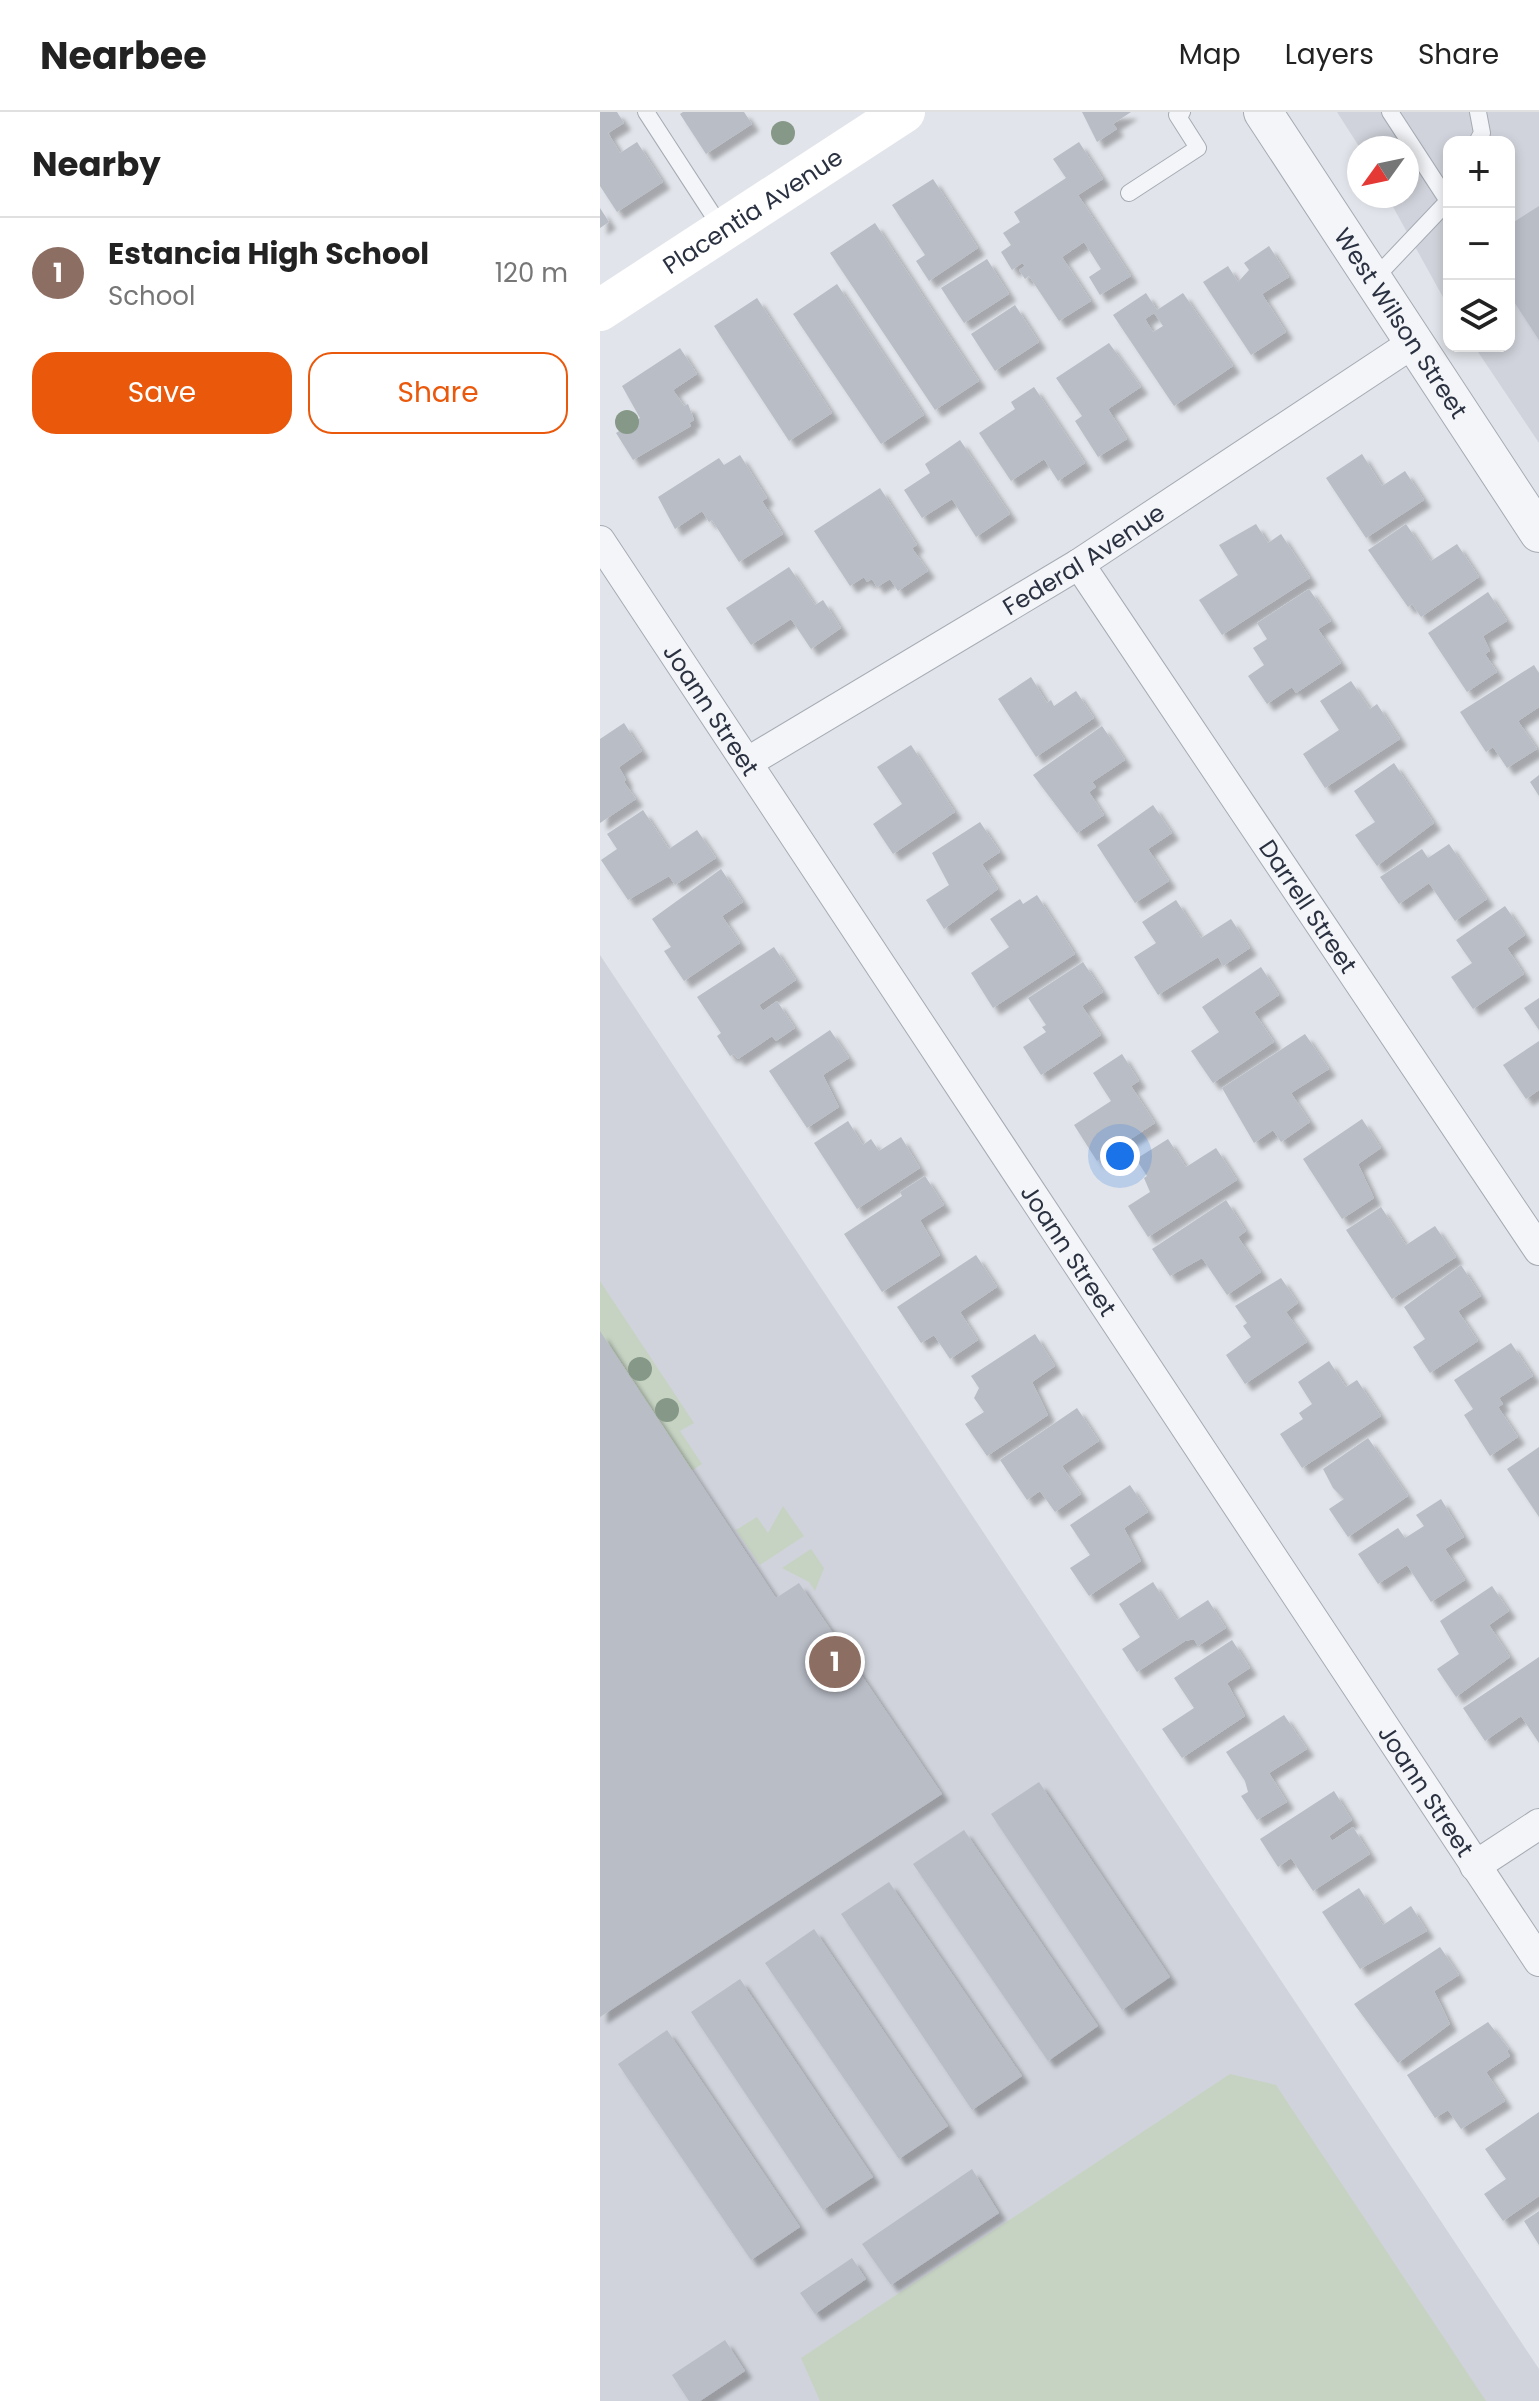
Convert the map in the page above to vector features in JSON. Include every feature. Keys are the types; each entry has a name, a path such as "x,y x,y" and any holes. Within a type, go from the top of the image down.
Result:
{"main road":[{"name":"Placentia Avenue","path":"600,310 904,112"}],"street":[{"name":"West Wilson Street","path":"1263,112 1539,533"},
{"name":"Federal Avenue","path":"748,762 1079,564 1413,343"},
{"name":"Joann Street","path":"600,541 1539,1961"},
{"name":"Darrell Street","path":"1079,564 1539,1250"},
{"path":"1475,1866 1539,1824"}],"lane":[{"path":"646,112 722,229"},
{"path":"1129,193 1198,148 1177,115 1182,112"},
{"path":"1390,112 1443,192"},
{"path":"1478,112 1480,136"},
{"path":"1374,279 1443,204"}],"shaded area":[{"path":"1337,112 1539,112 1539,443 1478,352 1515,352 1515,136 1443,136 1443,297 1394,208 1419,208 1419,136 1352,136"},
{"path":"600,955 1539,2369 1539,2401 600,2401"}],"green space":[{"path":"600,1281 694,1423 680,1431 702,1464 691,1471 600,1333"},
{"path":"783,1506 804,1536 760,1565 736,1530 757,1517 768,1533"},
{"path":"811,1549 824,1568 815,1591 809,1582 782,1568"},
{"path":"1230,2074 1276,2085 1486,2401 820,2401 801,2358"}],"building":[{"path":"600,112 617,112 624,123 608,133 620,153 637,142 663,182 617,212 600,186"},
{"path":"744,112 752,124 706,154 680,114"},
{"path":"1082,112 1131,112 1113,124 1117,129 1097,142"},
{"path":"1079,142 1103,179 1078,195 1131,276 1100,295 1089,277 1101,269 1084,242 1062,257 1091,301 1059,321 1029,276 1025,279 1019,270 1025,266 1022,263 1012,270 1001,252 1011,245 1003,233 1020,222 1014,212 1066,178 1053,159"},
{"path":"933,179 978,248 929,281 916,261 925,255 892,205"},
{"path":"1539,206 1539,340 1515,303 1515,221"},
{"path":"600,208 609,222 600,228"},
{"path":"875,223 979,381 935,410 830,253"},
{"path":"1269,246 1289,277 1262,294 1286,332 1251,355 1203,282 1228,266 1238,282 1249,270 1244,263"},
{"path":"987,259 1009,294 964,323 941,288"},
{"path":"837,284 924,415 881,444 793,314"},
{"path":"1146,293 1157,310 1183,293 1233,366 1174,406 1113,315","holes":["1154,313 1163,326 1153,332 1145,319"]},
{"path":"757,298 832,413 789,441 714,326"},
{"path":"1015,305 1039,342 995,371 971,334"},
{"path":"1109,343 1141,387 1108,409 1127,439 1098,457 1075,421 1082,416 1056,378"},
{"path":"680,348 697,374 673,390 684,406 688,404 694,420 689,423 691,426 633,460 616,433 640,418 622,386"},
{"path":"1034,387 1085,463 1058,481 1044,459 1011,481 979,433 1015,409 1011,402"},
{"path":"960,440 1010,514 976,537 952,499 922,518 904,490 930,473 925,464"},
{"path":"1362,454 1382,486 1405,471 1424,500 1366,538 1326,478"},
{"path":"740,455 767,498 762,501 783,534 739,562 712,520 709,522 702,511 675,529 658,497 719,458 724,465"},
{"path":"880,488 917,545 912,548 928,571 898,591 890,579 877,587 872,579 867,582 864,577 850,586 814,531"},
{"path":"1256,524 1268,543 1281,534 1310,578 1222,635 1199,600 1238,575 1219,545"},
{"path":"1406,524 1431,561 1457,544 1479,577 1421,617 1412,604 1408,607 1368,550"},
{"path":"789,567 815,605 823,600 841,628 811,649 791,619 751,645 726,608"},
{"path":"1309,589 1331,621 1318,629 1341,663 1296,693 1292,687 1267,704 1248,676 1264,665 1253,648 1267,639 1257,623"},
{"path":"1488,592 1507,621 1483,636 1490,651 1485,654 1497,672 1467,692 1428,633"},
{"path":"1534,665 1539,673 1539,707 1518,721 1537,749 1507,768 1493,747 1486,752 1460,712"},
{"path":"1031,677 1047,703 1051,700 1054,706 1076,691 1094,718 1036,757 998,699"},
{"path":"1351,681 1370,709 1377,704 1400,739 1325,788 1303,754 1339,730 1320,701"},
{"path":"624,723 642,751 619,767 626,780 624,782 636,799 600,823 600,739"},
{"path":"1102,726 1125,760 1092,782 1096,787 1089,792 1104,815 1077,833 1033,775"},
{"path":"911,745 955,812 893,854 873,824 902,804 877,767"},
{"path":"1394,763 1434,823 1377,866 1355,835 1375,822 1354,791"},
{"path":"1539,775 1539,796 1530,782"},
{"path":"1153,805 1172,833 1148,849 1169,881 1135,903 1097,845"},
{"path":"643,810 669,849 697,830 716,858 675,885 669,876 628,900 601,860 617,849 607,834"},
{"path":"980,822 1000,852 982,864 998,889 944,929 926,900 949,885 932,853"},
{"path":"1449,844 1487,899 1455,921 1429,883 1399,904 1380,877 1422,849 1428,858"},
{"path":"721,869 743,902 722,916 740,943 684,981 664,951 671,947 652,919"},
{"path":"1037,895 1075,954 993,1008 971,973 1009,947 990,919 1020,899 1023,904"},
{"path":"1176,900 1201,938 1231,919 1250,948 1223,966 1218,957 1158,995 1134,957 1156,943 1142,922"},
{"path":"1505,906 1525,935 1507,948 1524,974 1473,1009 1451,977 1472,963 1456,940"},
{"path":"774,947 796,980 759,1005 763,1011 777,1001 795,1028 776,1041 772,1036 738,1059 734,1054 730,1056 717,1036 721,1033 697,997"},
{"path":"1083,962 1103,992 1082,1006 1101,1035 1041,1075 1023,1047 1046,1032 1042,1027 1046,1025 1028,998"},
{"path":"1261,967 1279,995 1254,1012 1274,1042 1213,1083 1191,1051 1219,1032 1202,1007"},
{"path":"1539,998 1539,1030 1524,1008"},
{"path":"830,1030 849,1058 823,1075 839,1107 807,1128 769,1071"},
{"path":"1305,1034 1329,1069 1291,1093 1310,1122 1281,1142 1273,1130 1254,1143 1222,1088"},
{"path":"1539,1041 1539,1090 1526,1099 1503,1065"},
{"path":"1122,1054 1139,1081 1131,1086 1155,1123 1097,1161 1074,1125 1111,1101 1093,1073"},
{"path":"1362,1119 1381,1148 1358,1164 1374,1198 1342,1219 1303,1159"},
{"path":"848,1121 863,1145 871,1139 879,1151 901,1137 920,1168 857,1209 814,1143"},
{"path":"1168,1139 1186,1167 1216,1148 1237,1180 1148,1237 1128,1206 1150,1192 1144,1178 1147,1176 1136,1159"},
{"path":"925,1176 944,1205 920,1220 940,1255 882,1292 844,1234 902,1196 900,1192"},
{"path":"1226,1200 1246,1231 1238,1237 1261,1272 1227,1295 1202,1258 1170,1276 1152,1249"},
{"path":"1381,1207 1406,1245 1435,1226 1456,1257 1392,1299 1346,1230"},
{"path":"976,1255 997,1287 960,1312 978,1340 950,1359 934,1335 921,1343 897,1307"},
{"path":"1461,1265 1481,1296 1458,1311 1478,1341 1430,1373 1413,1347 1425,1339 1404,1307"},
{"path":"1281,1278 1298,1303 1286,1312 1307,1342 1245,1384 1226,1355 1251,1337 1243,1326 1247,1323 1235,1306"},
{"path":"600,1331 776,1598 799,1583 942,1794 600,2017"},
{"path":"1035,1334 1055,1366 1032,1382 1048,1415 987,1456 965,1424 984,1412 974,1398 979,1388 971,1376"},
{"path":"1511,1343 1533,1376 1499,1398 1503,1404 1498,1407 1518,1437 1490,1456 1464,1415 1473,1409 1454,1380"},
{"path":"1329,1361 1346,1387 1357,1380 1381,1416 1302,1468 1280,1434 1303,1419 1299,1413 1312,1404 1298,1382"},
{"path":"1077,1408 1099,1441 1062,1466 1081,1494 1055,1512 1040,1491 1027,1500 1000,1460"},
{"path":"1368,1438 1408,1496 1348,1537 1329,1509 1344,1499 1333,1488 1323,1469"},
{"path":"1539,1447 1539,1517 1507,1469"},
{"path":"1130,1485 1148,1512 1124,1528 1141,1561 1089,1596 1070,1568 1090,1555 1070,1525"},
{"path":"1441,1499 1464,1537 1445,1549 1465,1580 1431,1602 1407,1565 1378,1584 1358,1554 1398,1528 1405,1538 1424,1526 1416,1515"},
{"path":"1153,1582 1177,1620 1208,1600 1226,1628 1198,1646 1194,1639 1185,1641 1137,1672 1122,1649 1140,1637 1119,1604"},
{"path":"1492,1586 1509,1611 1489,1625 1510,1657 1456,1697 1437,1669 1459,1654 1440,1621"},
{"path":"1232,1640 1250,1668 1227,1683 1245,1716 1182,1758 1162,1729 1194,1708 1174,1678"},
{"path":"1539,1657 1539,1743 1521,1716 1485,1741 1463,1708"},
{"path":"1284,1715 1307,1749 1269,1773 1287,1802 1257,1820 1241,1796 1248,1792 1245,1781 1226,1752"},
{"path":"1039,1782 1170,1977 1122,2010 991,1814"},
{"path":"1334,1791 1352,1820 1329,1836 1332,1841 1353,1827 1370,1854 1313,1891 1291,1858 1278,1867 1260,1839"},
{"path":"964,1830 1098,2026 1048,2061 913,1864"},
{"path":"889,1882 1022,2076 972,2110 841,1914"},
{"path":"1359,1888 1383,1925 1411,1906 1427,1931 1360,1969 1322,1912"},
{"path":"814,1929 948,2126 899,2159 765,1963"},
{"path":"1440,1947 1459,1975 1434,1991 1450,2024 1398,2063 1354,2004"},
{"path":"740,1979 873,2177 823,2210 691,2012"},
{"path":"1488,2022 1509,2049 1510,2056 1486,2072 1505,2101 1461,2129 1448,2110 1435,2118 1407,2075"},
{"path":"667,2030 800,2227 751,2260 618,2064"},
{"path":"1539,2112 1539,2196 1503,2221 1484,2194 1506,2179 1485,2149"},
{"path":"972,2169 999,2213 891,2285 862,2244"},
{"path":"1539,2211 1539,2245 1524,2221"},
{"path":"852,2258 866,2279 815,2314 800,2293"},
{"path":"725,2340 745,2371 700,2401 689,2401 672,2375"}],"place":[{"name":"Estancia High School","path":"835,1662"}]}
